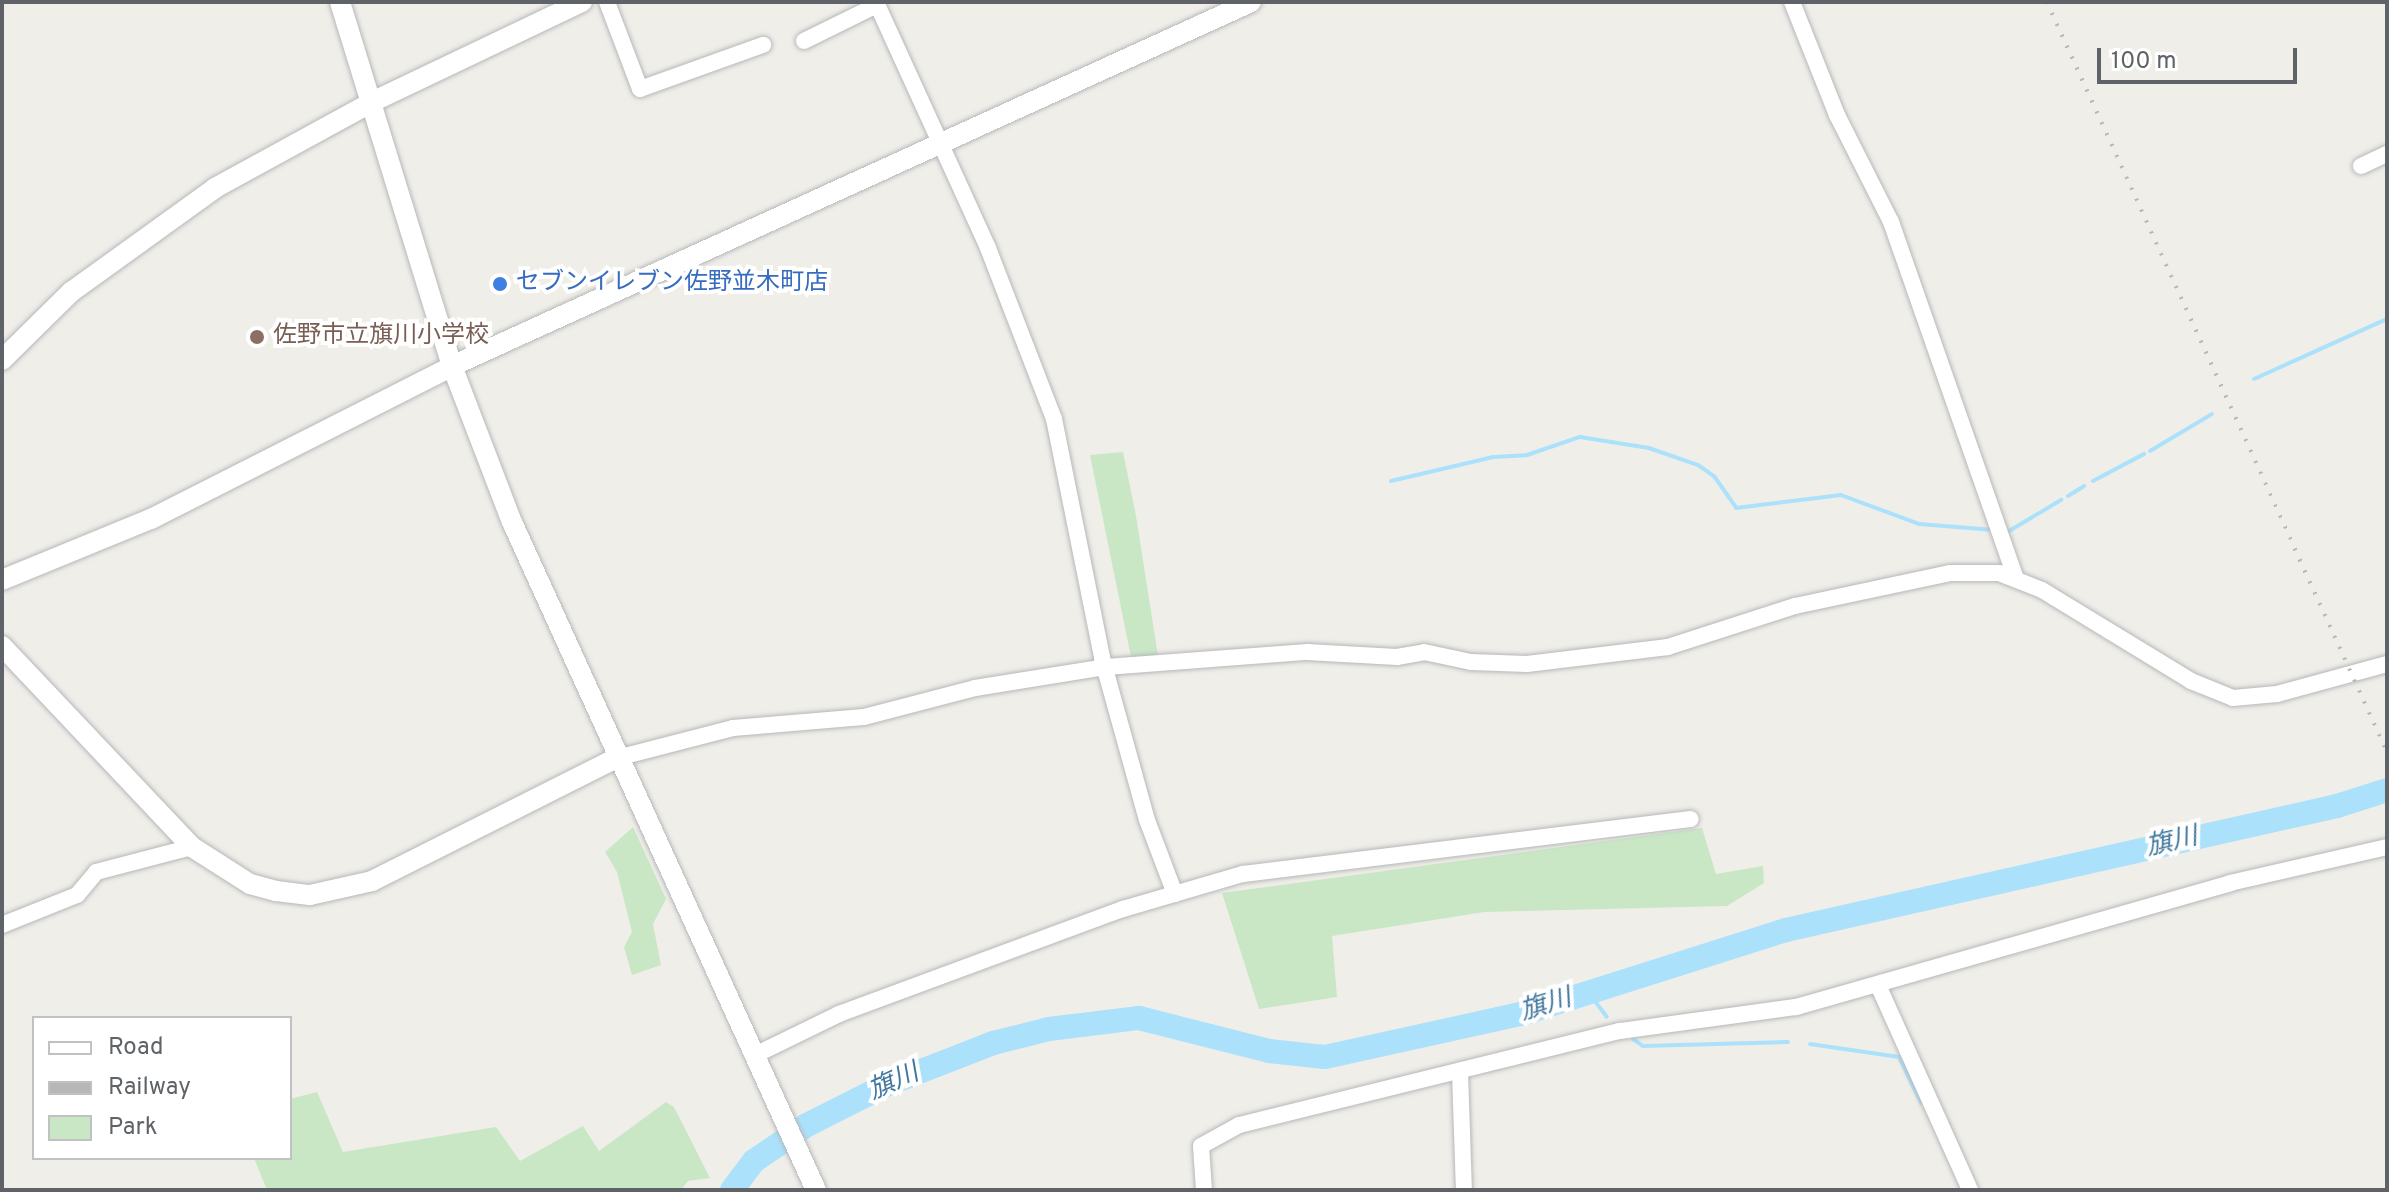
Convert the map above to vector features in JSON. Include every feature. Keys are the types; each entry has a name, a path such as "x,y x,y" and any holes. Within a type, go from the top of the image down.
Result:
{"street":[{"path":"340,2 452,366 512,522 816,1190"},
{"path":"2,360 71,292 215,188 370,103 582,2"},
{"path":"607,2 640,89 763,45"},
{"path":"2,580 151,519 452,366 1251,2"},
{"path":"1792,2 1837,115 1891,222 2016,579"},
{"path":"804,41 876,3 943,142 1054,419 1106,667 1147,820 1175,894"},
{"path":"2361,166 2387,154"},
{"path":"2,646 192,847 250,884 310,895 342,891 617,758 724,729 864,717 975,688 1106,667 1307,652 1397,657 1424,652 1471,662 1527,664 1668,647 1795,606 1929,575 1982,571 2016,579 2053,595 2191,681 2233,698 2277,694 2387,664"},
{"path":"756,1057 839,1014 1175,894 1243,874 1325,861 1691,819"},
{"path":"2,925 77,895 96,872 192,847"},
{"path":"1204,1190 1201,1146 1212,1135 1620,1031 1796,1007 2230,883 2387,847"},
{"path":"1878,985 1970,1190"},
{"path":"1460,1072 1464,1190"}],"green space":[{"path":"1123,452 1158,656 1131,657 1090,455"},
{"path":"633,827 666,899 653,924 661,965 632,975 624,947 632,932 617,872 605,852"},
{"path":"1702,828 1716,874 1763,866 1764,883 1727,906 1484,912 1332,936 1337,997 1259,1009 1222,893"},
{"path":"317,1092 343,1152 496,1127 520,1161 583,1126 599,1151 666,1102 674,1107 710,1178 688,1181 681,1190 267,1190 255,1160 292,1160 292,1098"}],"waterway":[{"path":"2254,379 2387,319"},
{"path":"2150,451 2212,414"},
{"path":"1391,481 1493,457 1527,455 1580,437 1649,448 1698,465 1714,476 1736,508 1841,495 1919,524 1994,530"},
{"path":"2093,481 2144,454"},
{"path":"2068,496 2084,486"},
{"path":"2009,531 2061,500"},
{"name":"旗川","path":"732,1190 754,1161 807,1125 888,1084 993,1043 1049,1029 1139,1018 1269,1051 1325,1057 1521,1014 1786,930 2337,806 2387,790"},
{"path":"1588,992 1607,1017"},
{"path":"1633,1039 1643,1046 1788,1042"},
{"path":"1810,1044 1899,1057 1921,1103"}],"railway":[{"path":"2047,2 2387,752"}],"place":[{"name":"セブンイレブン佐野並木町店","path":"500,284"},
{"name":"佐野市立旗川小学校","path":"257,337"}]}
